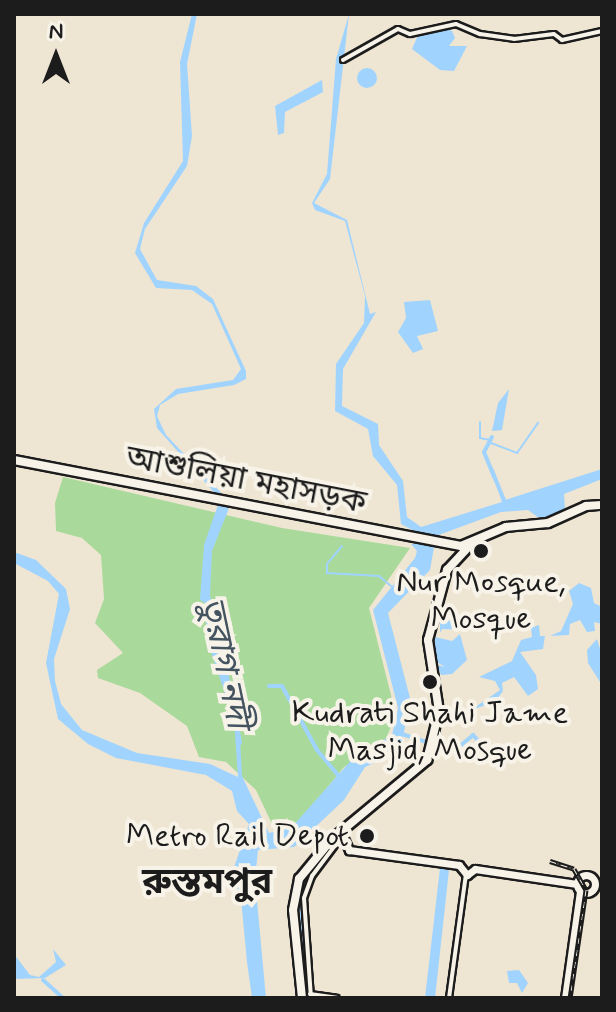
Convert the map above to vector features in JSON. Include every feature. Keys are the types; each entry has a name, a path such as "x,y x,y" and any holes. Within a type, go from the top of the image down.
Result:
{"highway":[{"name":"আশুলিয়া মহাসড়ক","path":"14,460 453,545 479,540"},
{"path":"310,996 294,895 303,868 338,847 341,832 422,767 434,743 439,700 427,645 440,590 456,555 506,527 548,523 586,506 602,505"},
{"path":"453,545 456,555"}],"main road":[{"path":"341,832 338,847 459,866 470,873 590,887 567,998"}],"street":[{"path":"343,60 398,29 410,34 441,25 469,26 480,34 511,39 554,34 564,40 602,31"},
{"path":"450,998 470,873"},
{"path":"310,996 323,998"},
{"path":"310,996 337,998"}],"green space":[{"path":"63,477 282,528 410,548 369,608 391,695 394,720 384,743 344,767 281,845 288,818 272,824 256,790 226,762 199,757 187,726 140,693 98,678 97,670 123,653 95,623 104,599 101,555 82,538 56,531 55,503"}],"water":[{"path":"192,14 197,14 187,64 192,136 187,166 145,229 140,249 157,280 196,286 213,299 246,371 246,379 234,385 178,394 160,405 157,416 166,435 226,498 229,508 212,551 210,595 239,720 242,776 269,833 292,827 354,757 392,735 398,708 373,610 415,558 417,551 411,544 423,543 420,534 401,524 397,485 373,456 368,429 335,411 336,364 364,323 365,296 345,221 315,210 312,203 327,174 336,59 349,14 330,179 314,203 347,220 370,314 376,312 343,369 342,406 378,424 379,445 403,481 407,517 421,527 502,502 499,484 492,477 483,454 490,441 484,454 494,470 505,500 602,469 602,479 564,494 565,509 543,521 528,510 501,512 436,536 430,570 388,613 411,702 401,744 392,755 365,767 344,800 294,847 258,850 255,879 266,998 252,998 241,899 232,873 249,824 237,811 232,791 206,775 116,758 88,744 58,719 46,663 59,594 48,581 14,563 14,552 36,560 66,589 70,609 54,659 55,681 61,704 82,730 137,753 210,764 238,777 234,720 207,640 205,603 200,600 204,545 220,499 157,428 154,409 176,389 233,380 241,369 212,304 192,290 156,288 135,253 144,223 183,161 180,62"},
{"path":"439,26 452,31 455,38 449,46 467,46 454,71 440,70 412,49 419,33"},
{"path":"367,68 374,71 377,78 374,85 367,88 360,85 357,78 360,71"},
{"path":"322,80 323,92 285,112 284,133 278,135 275,106"},
{"path":"430,300 438,331 417,336 423,349 413,353 398,332 406,318 404,302"},
{"path":"509,389 502,430 492,431 498,403"},
{"path":"579,583 591,588 594,603 602,607 602,624 594,622 595,631 587,632 580,620 570,624 569,635 550,636 561,631 573,604 569,591"},
{"path":"440,619 462,623 476,630 442,629 440,633"},
{"path":"539,625 540,636 545,636 543,649 520,652 536,675 538,689 528,696 514,677 502,683 503,691 495,702 471,710 500,690 495,681 479,677 512,661 521,640 532,637 531,628"},
{"path":"460,634 467,660 452,674 441,675 437,665 445,667 435,661 435,637 452,641"},
{"path":"597,639 602,655 602,685 588,663 587,650"},
{"path":"440,868 449,870 435,998 425,998"},
{"path":"53,949 66,965 45,978 15,979 14,954 30,975 39,977 56,962"},
{"path":"519,970 528,983 522,993 517,983 509,983 507,971"}],"waterway":[{"path":"480,422 480,438 490,440"},
{"path":"491,443 517,453 538,423"},
{"path":"492,437 484,452 504,500"},
{"path":"342,546 327,564 327,573 379,576 391,586"},
{"path":"269,686 282,686 317,750 341,779"},
{"name":"তুরাগ নদী","path":"229,690 239,742"},
{"path":"402,734 454,751 473,735 480,743"},
{"path":"306,998 300,918 308,874"},
{"path":"43,980 63,998"}],"ferry route":[{"path":"239,891 257,889"}],"railway":[{"path":"550,861 574,869 586,890 570,998"}],"place":[{"name":"Nur Mosque, Mosque","path":"481,551"},
{"name":"Kudrati Shahi Jame Masjid, Mosque","path":"430,682"},
{"name":"Metro Rail Depot","path":"367,836"}],"district":[{"name":"রুস্তমপুর","path":"207,884"}]}
